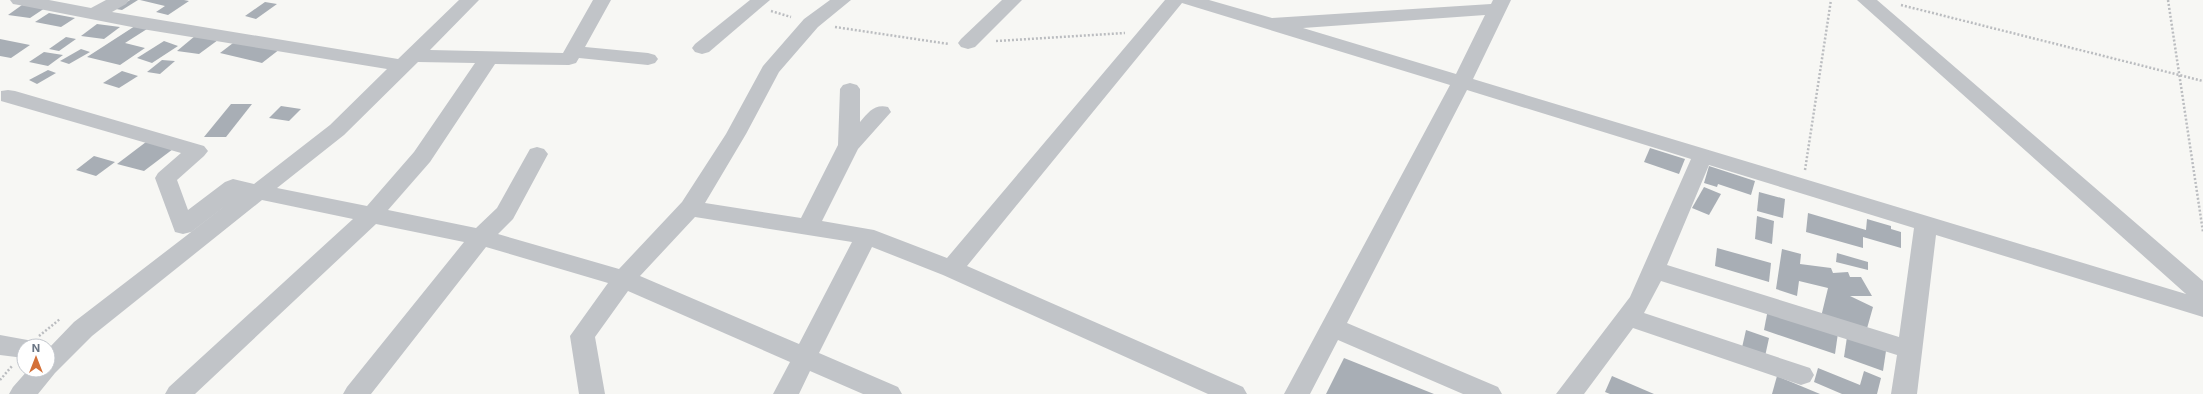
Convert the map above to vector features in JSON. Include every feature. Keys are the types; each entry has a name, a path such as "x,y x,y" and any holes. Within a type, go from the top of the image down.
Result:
{"street":[{"path":"19,0 94,14 407,61 569,59 602,0"},
{"path":"94,14 120,0"},
{"path":"56,354 83,329 336,130 470,0"},
{"path":"702,48 761,0"},
{"path":"592,394 582,336 624,279 690,208 736,134 770,70 811,23 842,0"},
{"path":"968,43 1013,0"},
{"path":"951,269 1175,0"},
{"path":"1190,0 1803,185 1926,225 2201,295"},
{"path":"1430,0 1463,11"},
{"path":"1866,0 2201,295"},
{"path":"1271,24 1463,11 1500,4"},
{"path":"1297,394 1462,81 1500,4"},
{"path":"573,52 648,59"},
{"path":"178,394 372,214 422,157 488,59"},
{"path":"849,145 850,90"},
{"path":"3,95 196,151 166,178 184,226 233,187 259,191 481,237 624,279 889,394"},
{"path":"808,226 849,145 881,112"},
{"path":"356,394 481,237 505,213 538,154"},
{"path":"1569,394 1640,301 1704,155"},
{"path":"690,208 866,236 951,269 1234,394"},
{"path":"1904,394 1926,225"},
{"path":"786,394 866,236"},
{"path":"1654,270 1910,350"},
{"path":"1628,317 1801,375"},
{"path":"1332,327 1489,394"},
{"path":"0,345 16,347"},
{"path":"22,394 35,378"}],"path":[{"path":"1803,185 1831,0"},
{"path":"2168,0 2203,232"},
{"path":"1894,4 2203,81"}],"building":[{"path":"130,0 138,0 122,10 116,9"},
{"path":"140,0 189,1 168,15 156,12 165,6"},
{"path":"265,2 277,4 256,19 245,16"},
{"path":"22,5 45,8 30,18 8,15"},
{"path":"49,13 75,18 61,27 35,22"},
{"path":"97,24 120,27 104,39 81,36"},
{"path":"135,26 147,29 125,43 145,48 120,65 87,57"},
{"path":"195,36 218,40 199,54 177,51"},
{"path":"66,37 76,39 59,51 49,49"},
{"path":"0,39 30,45 11,58 0,56"},
{"path":"237,40 280,49 262,63 220,53"},
{"path":"164,41 178,46 152,63 137,58"},
{"path":"81,49 90,52 69,64 60,61"},
{"path":"44,52 63,55 48,66 29,62"},
{"path":"162,60 175,61 160,74 147,72"},
{"path":"48,70 56,73 37,84 29,80"},
{"path":"122,71 138,76 119,88 103,83"},
{"path":"231,104 252,104 226,137 204,137"},
{"path":"281,106 301,109 289,121 269,118"},
{"path":"146,142 173,149 144,171 117,164"},
{"path":"1650,148 1685,159 1679,174 1644,162"},
{"path":"94,156 115,162 96,176 76,170"},
{"path":"1709,166 1755,181 1751,195 1718,184 1717,187 1704,183"},
{"path":"1704,187 1721,194 1709,215 1692,208"},
{"path":"1759,192 1785,199 1783,218 1757,211"},
{"path":"1808,213 1866,230 1867,219 1891,226 1891,229 1901,232 1901,248 1863,237 1863,248 1806,232"},
{"path":"1757,216 1774,221 1772,244 1755,239"},
{"path":"1717,248 1771,263 1769,282 1715,266"},
{"path":"1782,249 1801,254 1800,264 1831,268 1833,273 1848,272 1850,277 1861,277 1872,296 1850,296 1873,307 1866,332 1821,317 1828,288 1799,281 1797,296 1776,289"},
{"path":"1837,253 1868,262 1868,270 1836,262"},
{"path":"1768,309 1838,333 1835,354 1764,330"},
{"path":"1746,330 1769,338 1764,361 1741,352"},
{"path":"1847,337 1886,351 1883,371 1844,357"},
{"path":"1344,358 1434,394 1326,394"},
{"path":"1818,368 1860,385 1864,371 1881,378 1877,394 1842,394 1814,382"},
{"path":"1612,376 1654,394 1610,394 1605,392"},
{"path":"1777,376 1820,394 1772,394"}]}
